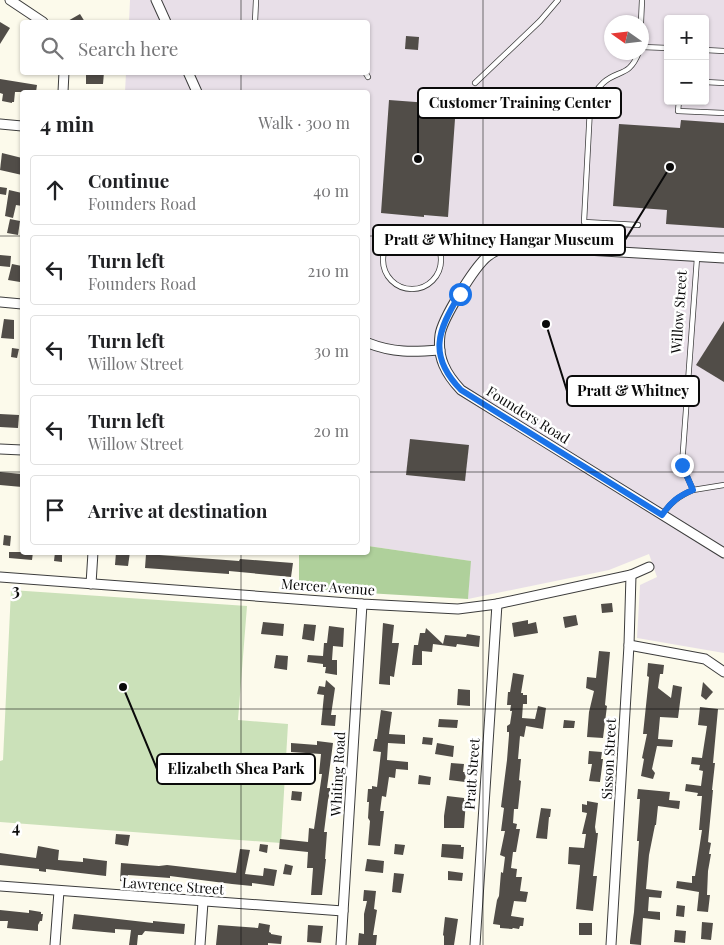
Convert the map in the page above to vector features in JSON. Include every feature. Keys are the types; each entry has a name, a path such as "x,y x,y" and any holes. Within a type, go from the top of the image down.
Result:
{"street":[{"path":"10,0 40,20"},
{"path":"156,0 165,20"},
{"path":"63,90 64,75"},
{"path":"189,75 196,90"},
{"path":"0,124 20,126"},
{"name":"Founders Road","path":"662,515 461,390 446,372 440,350 440,335 448,314 480,263 497,250 517,246 697,258"},
{"name":"Willow Street","path":"697,258 724,258"},
{"path":"0,302 20,304"},
{"path":"370,344 391,350 408,352 440,350"},
{"path":"0,449 20,450"},
{"path":"662,515 724,553"},
{"path":"91,584 93,555"},
{"name":"Mercer Avenue","path":"0,577 362,604 458,609 497,604 631,575 649,567"},
{"name":"Sisson Street","path":"611,945 630,644 631,575"},
{"name":"Whiting Road","path":"341,945 362,604"},
{"name":"Pratt Street","path":"476,945 497,604"},
{"path":"630,644 705,659 724,672"},
{"name":"Lawrence Street","path":"0,886 344,911"},
{"path":"55,945 59,891"},
{"path":"200,945 203,902"}],"lane":[{"path":"255,20 256,0"},
{"path":"475,83 540,22 558,0"},
{"path":"641,15 642,0"},
{"path":"649,47 664,48"},
{"path":"709,50 724,50"},
{"path":"636,60 627,71 603,83 592,99 584,222 638,224"},
{"path":"709,82 724,83"},
{"path":"679,105 678,111 724,113"},
{"path":"410,230 427,234 439,248 441,257 438,274 426,286 418,289 402,288 394,284 384,271 383,252 387,244 400,232 410,230"},
{"name":"Willow Street","path":"693,490 682,465 697,258"},
{"path":"662,515 670,503 679,496 693,490 724,485"}],"shaded area":[{"path":"130,0 724,0 724,653 637,638 640,585 657,577 649,554 609,570 468,599 470,561 370,546 370,90 125,90 126,75 370,75 370,20 129,20"}],"green space":[{"path":"370,546 471,561 468,599 299,589 299,555 370,555"},
{"path":"11,590 247,606 238,720 288,724 281,843 0,822 0,761 3,760"}],"building":[{"path":"80,14 84,20 70,20"},
{"path":"0,22 10,28 0,44"},
{"path":"406,36 419,37 418,50 405,49"},
{"path":"86,75 104,75 103,84 86,84"},
{"path":"0,79 37,85 36,90 20,90 20,92 15,92 14,102 12,103 2,101 3,94 0,93"},
{"path":"389,100 456,105 448,217 381,213"},
{"path":"681,120 724,123 724,228 666,224 667,210 613,206 619,124 680,128"},
{"path":"2,153 20,158 20,175 0,170"},
{"path":"0,187 7,188 6,195 0,194"},
{"path":"9,190 20,193 20,206 16,205 13,218 5,216"},
{"path":"10,219 20,221 18,235 7,233"},
{"path":"0,255 11,256 10,267 0,266"},
{"path":"12,264 20,266 20,282 8,280"},
{"path":"4,319 14,320 14,339 1,338"},
{"path":"724,321 724,382 696,365"},
{"path":"12,348 19,349 17,358 11,357"},
{"path":"0,414 19,415 18,428 0,427"},
{"path":"410,439 469,445 465,481 406,475"},
{"path":"0,472 20,474 20,487 0,485"},
{"path":"4,535 11,536 10,546 3,545"},
{"path":"9,552 20,552 20,555 33,555 32,560 9,558"},
{"path":"55,555 62,555 62,562 54,561"},
{"path":"116,555 130,555 128,566 115,565"},
{"path":"146,555 293,563 291,577 229,571 229,574 145,568"},
{"path":"612,603 613,612 602,613 601,604"},
{"path":"576,615 578,625 565,628 563,617"},
{"path":"528,620 528,624 536,622 538,633 514,637 512,623"},
{"path":"263,622 284,624 283,636 261,634"},
{"path":"383,623 394,625 392,643 399,643 394,677 390,676 390,685 379,684"},
{"path":"304,624 316,625 314,641 302,639"},
{"path":"329,626 344,628 343,647 333,646 332,660 337,660 337,675 325,673 326,667 323,667 323,664 307,662 308,655 323,656 324,643 327,643"},
{"path":"426,628 443,644 445,635 466,637 467,634 480,636 479,647 457,644 456,647 433,644 432,652 422,651 422,665 412,665 414,645 418,645 420,633 425,633"},
{"path":"599,651 610,652 603,738 587,737 589,712 594,691 586,688 587,677 596,678"},
{"path":"276,655 288,656 287,670 274,668"},
{"path":"648,663 664,665 663,674 660,674 658,688 671,698 673,685 682,687 678,718 660,717 658,739 673,740 672,747 657,746 652,769 655,773 653,779 641,776 644,759 642,758 647,734 643,734 649,677 647,676"},
{"path":"513,673 524,675 521,693 527,695 527,704 523,704 522,718 535,719 538,706 546,708 543,729 526,726 524,737 520,736 518,759 521,759 519,780 521,781 518,809 514,809 513,823 517,824 516,829 520,829 516,852 513,852 511,868 517,869 516,877 522,877 520,891 528,892 526,902 514,901 511,916 524,918 523,926 520,926 519,929 500,928 500,925 493,924 505,857 500,855 505,831 501,831 504,808 501,807 509,735 507,726 510,724 512,711 510,711 511,705 507,705 508,692 510,692"},
{"path":"326,680 335,688 331,715 336,715 335,726 321,725 324,695 317,694 319,686 325,687"},
{"path":"703,682 713,692 706,700 701,696"},
{"path":"458,689 470,690 470,706 457,705"},
{"path":"700,707 718,709 708,842 711,843 709,854 711,854 708,871 707,895 710,895 708,912 697,911 699,892 676,888 677,881 692,883 692,876 695,876 702,830 699,830 702,796 697,796 698,793 685,791 686,784 701,786 703,771 699,770 700,765 691,764 692,757 702,758 707,726 698,725"},
{"path":"381,710 392,712 389,734 405,735 405,744 388,743 387,760 408,762 408,770 396,769 395,778 389,777 386,797 382,796 380,811 384,811 380,846 368,845 370,821 368,818 369,802 367,802 368,789 372,789 372,786 377,787 381,752 373,751 375,739 377,739"},
{"path":"439,719 458,720 457,728 438,727"},
{"path":"564,720 575,721 574,728 563,728"},
{"path":"423,737 433,738 432,745 422,744"},
{"path":"317,741 333,743 327,788 331,788 324,832 327,832 322,895 311,895 313,868 307,868 308,852 279,849 280,839 308,842 309,828 314,829 322,774 319,774 321,754 291,752 291,743 317,745"},
{"path":"437,743 454,746 453,757 435,754"},
{"path":"589,751 602,752 600,782 589,781 592,764 588,764"},
{"path":"451,763 464,764 463,772 466,772 465,782 449,780"},
{"path":"419,775 431,777 430,785 418,784"},
{"path":"638,789 670,792 669,800 680,801 679,809 658,806 649,855 646,889 662,891 661,898 649,897 648,911 660,912 660,920 643,918 641,945 630,944 639,841 637,841 640,799 637,799"},
{"path":"292,791 302,792 301,801 291,800"},
{"path":"447,796 464,798 466,800 464,828 444,828"},
{"path":"587,801 598,803 595,827 596,833 598,833 593,876 597,876 593,911 576,909 580,865 568,864 569,847 584,848 586,834 582,834 587,813 582,812 582,804 587,805"},
{"path":"541,808 551,809 547,839 536,838"},
{"path":"116,834 130,835 128,846 115,844"},
{"path":"260,844 268,845 267,853 259,851"},
{"path":"395,844 405,845 403,855 394,854"},
{"path":"442,844 461,845 461,847 464,847 463,859 441,857"},
{"path":"38,846 59,850 58,860 83,862 83,858 107,861 106,876 46,869 46,872 39,871 39,869 0,865 0,853 36,858"},
{"path":"240,849 250,850 245,874 263,876 264,868 277,870 274,886 252,883 252,886 170,876 170,878 128,875 127,882 120,881 121,863 167,865 236,873"},
{"path":"367,859 384,861 383,873 365,871"},
{"path":"285,864 293,866 291,875 283,874"},
{"path":"448,871 463,873 462,881 448,880"},
{"path":"394,873 404,874 401,893 392,892"},
{"path":"364,890 376,891 374,909 377,910 373,935 377,935 376,945 358,945 359,933 364,934 364,914 367,901 363,901"},
{"path":"677,905 685,906 684,917 676,916"},
{"path":"0,910 29,913 29,910 41,912 43,914 42,921 38,925 38,931 7,928 8,921 0,921"},
{"path":"74,914 153,923 153,921 185,924 184,934 145,931 142,935 138,935 137,945 129,945 131,930 115,929 115,933 72,929"},
{"path":"445,917 458,919 454,945 444,945"},
{"path":"702,922 713,923 711,940 701,939"},
{"path":"259,923 270,925 269,932 271,934 282,936 281,944 216,945 218,925 258,928"},
{"path":"579,923 592,923 592,935 579,935"},
{"path":"308,925 323,926 321,943 307,942"},
{"path":"675,930 686,931 685,943 674,942"}],"place":[{"name":"Customer Training Center","path":"418,159"},
{"name":"Pratt & Whitney Hangar Museum","path":"670,167"},
{"name":"Pratt & Whitney","path":"546,324"},
{"name":"Elizabeth Shea Park","path":"123,687"}],"route":[{"path":"460,294 441,328 440,350 446,372 461,390 662,515 670,503 679,496 693,490 682,465"}]}
